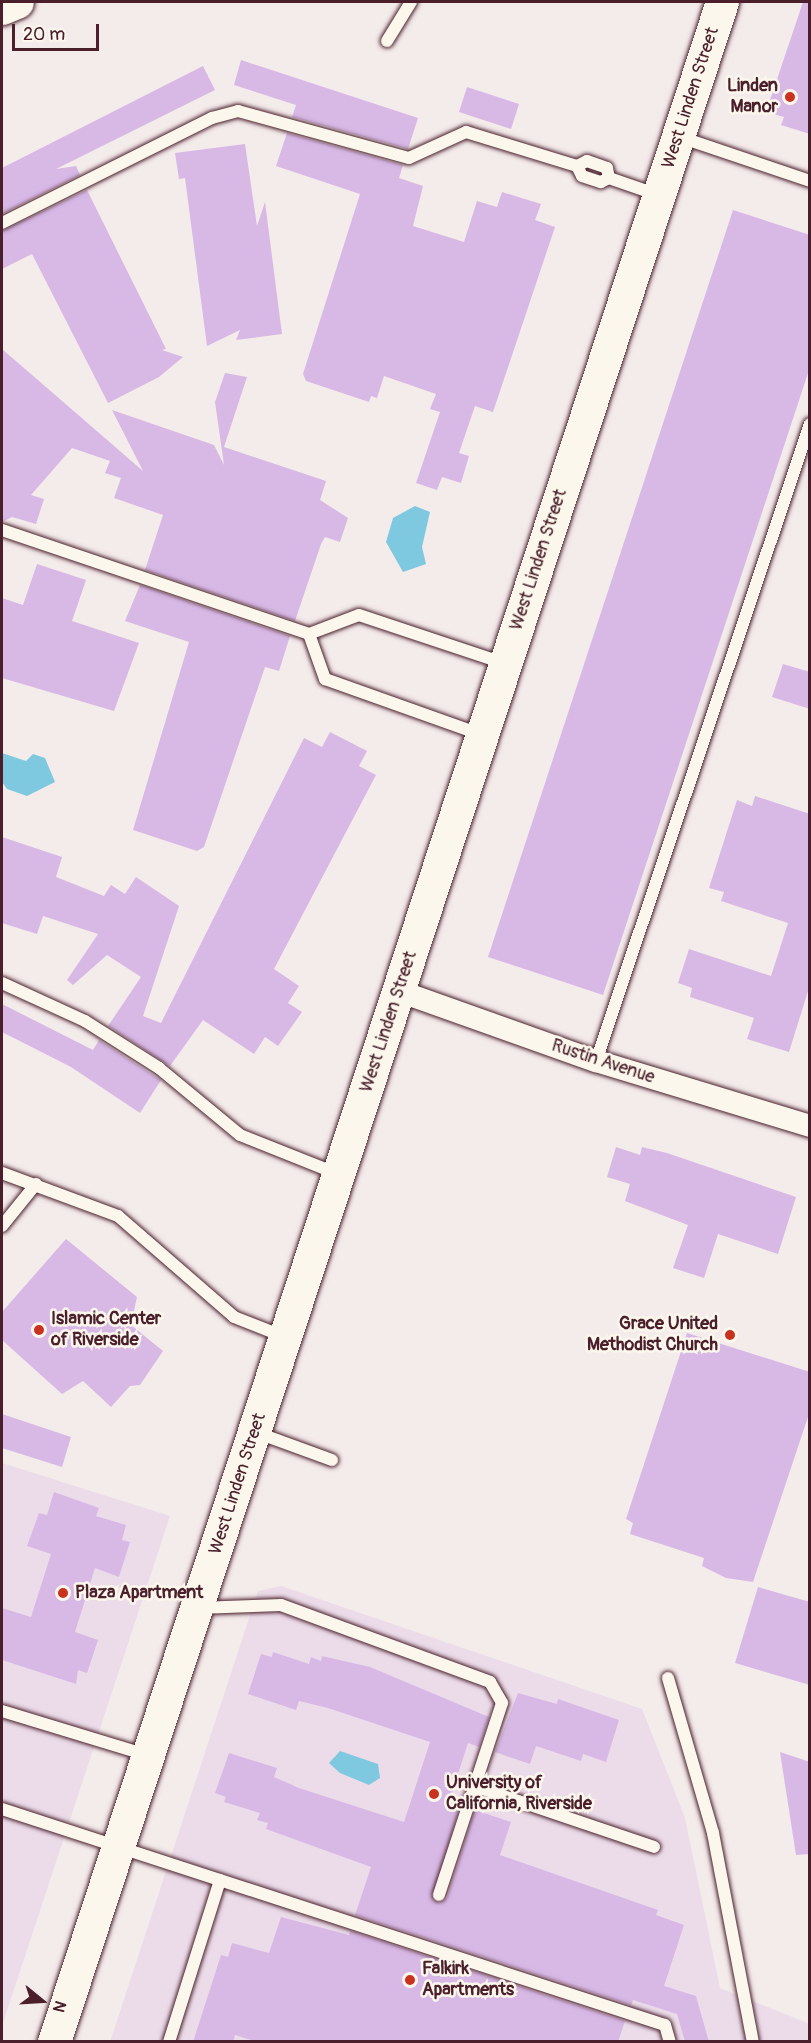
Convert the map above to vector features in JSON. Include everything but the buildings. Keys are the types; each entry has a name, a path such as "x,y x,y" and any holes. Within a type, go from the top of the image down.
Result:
{"main road":[{"path":"2,8 17,2"},
{"name":"West Linden Street","path":"54,2042 723,2"}],"street":[{"name":"Rustin Avenue","path":"399,991 596,1061 810,1126"}],"lane":[{"path":"387,41 411,2"},
{"path":"2,223 212,118 238,111 409,158 466,132 577,166 582,176 601,182 609,178 659,195"},
{"path":"679,136 810,181"},
{"path":"596,1061 810,424"},
{"path":"2,530 309,634 359,615 505,664"},
{"path":"309,634 325,679 482,735"},
{"path":"2,983 94,1027 159,1068 240,1135 339,1174"},
{"path":"2,1173 118,1216 234,1317 286,1337"},
{"path":"2,1226 36,1184"},
{"path":"255,1432 332,1460"},
{"path":"197,1608 281,1605 490,1682 502,1703 439,1895"},
{"path":"668,1678 713,1833 753,2042"},
{"path":"2,1711 149,1755"},
{"path":"474,1786 654,1847"},
{"path":"2,1809 665,2025 670,2042"},
{"path":"169,2042 220,1880"}],"shaded area":[{"path":"2,1463 170,1516 2,2026"},
{"name":"University of California, Riverside","path":"281,1586 642,1709 685,1818 720,1988 810,2024 809,2042 110,2042 258,1591"}],"water":[{"path":"415,506 430,512 422,547 426,564 403,572 386,542 393,518"},
{"path":"2,753 26,761 33,754 45,758 55,782 27,796 7,789 2,782"},
{"path":"340,1751 378,1764 380,1778 369,1785 340,1773 329,1763"}],"place":[{"name":"Linden Manor","path":"790,97"},
{"name":"Islamic Center of Riverside","path":"39,1330"},
{"name":"Grace United Methodist Church","path":"730,1335"},
{"name":"Plaza Apartment","path":"63,1593"},
{"name":"University of California, Riverside","path":"434,1794"},
{"name":"Falkirk Apartments","path":"410,1980"}]}
